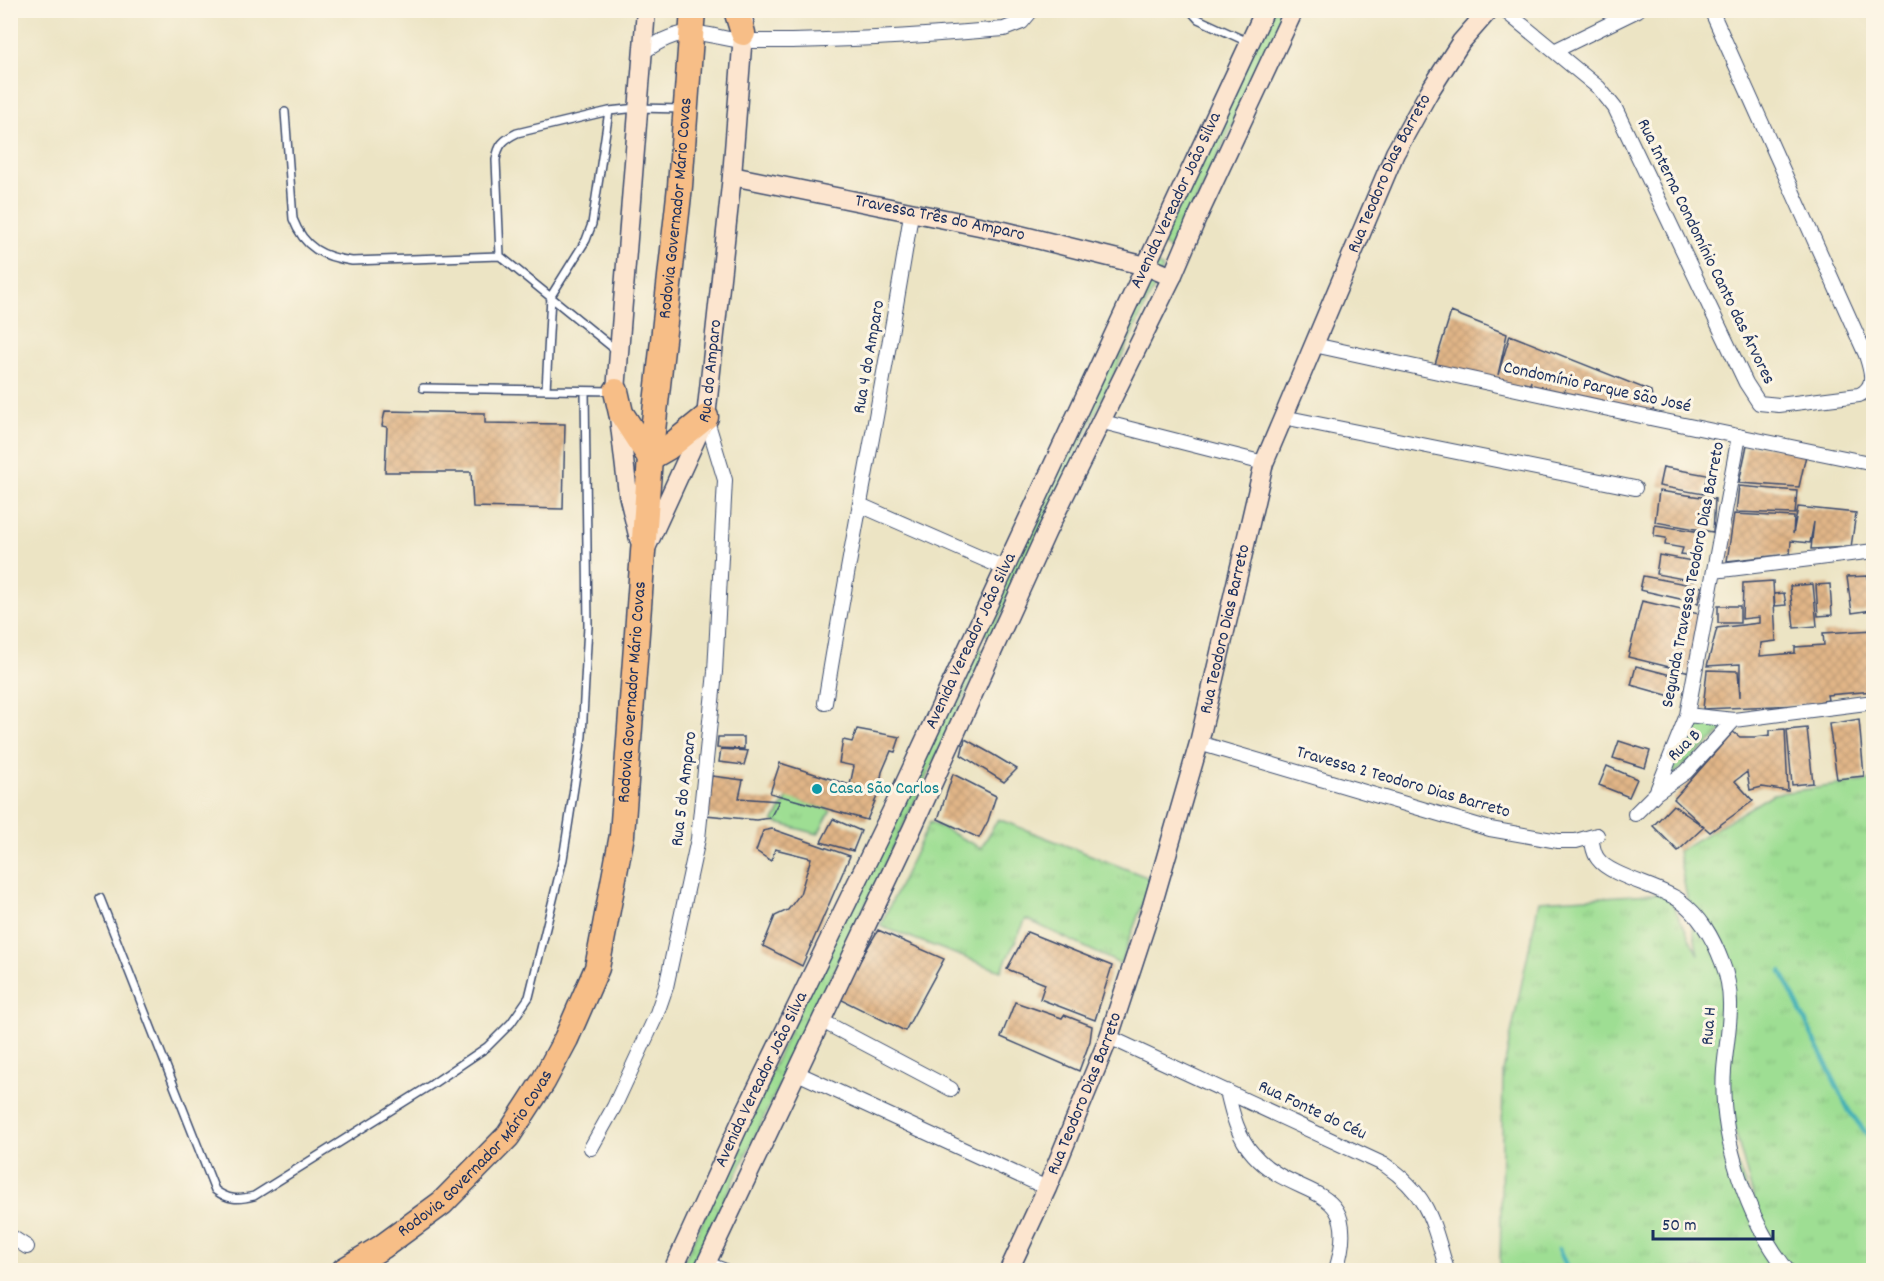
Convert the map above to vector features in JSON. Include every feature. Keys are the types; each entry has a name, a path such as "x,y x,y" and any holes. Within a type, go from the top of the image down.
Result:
{"highway":[{"name":"Rodovia Governador Mário Covas","path":"344,1270 382,1247 435,1208 508,1136 543,1082 584,1002 602,948 622,835 650,458 686,109 692,22"},
{"path":"616,391 621,413 650,458 669,447 706,417"}],"street":[{"path":"643,555 628,494 616,391 617,351 646,10"},
{"path":"642,53 692,22 742,24 883,39 1004,29 1022,22 1032,10"},
{"name":"Avenida Vereador João Silva","path":"673,1270 742,1119 898,798 1265,10"},
{"name":"Avenida Vereador João Silva","path":"711,1268 795,1072 822,1021 1096,428 1172,277 1206,198 1294,10"},
{"name":"Rua Teodoro Dias Barreto","path":"1009,1270 1047,1188 1109,1037 1152,906 1199,743 1264,463 1395,153 1429,92 1461,42 1489,10"},
{"name":"Rua Interna Condomínio Canto das Árvores","path":"1504,10 1599,88 1615,108 1746,383 1759,403 1779,405 1859,395 1866,392 1872,384 1866,355 1712,10"},
{"path":"1554,51 1638,10"},
{"name":"Rua do Amparo","path":"643,555 706,417 732,176 742,24"},
{"name":"Travessa Três do Amparo","path":"732,176 1004,231 1146,266 1172,277"},
{"name":"Rua 4 do Amparo","path":"825,703 892,338 911,214"},
{"name":"Condomínio Parque São José","path":"1314,345 1874,464"},
{"name":"Rua 5 do Amparo","path":"591,1148 614,1107 656,1016 666,987 698,839 715,672 725,480 706,417"},
{"path":"1283,417 1635,488"},
{"path":"1071,424 1264,463"},
{"name":"Segunda Travessa Teodoro Dias Barreto","path":"1635,814 1656,793 1687,715 1739,436"},
{"path":"860,505 1004,568"},
{"path":"1714,570 1874,550"},
{"path":"976,628 998,636"},
{"path":"1687,715 1734,720 1874,702"},
{"name":"Rua B","path":"1656,793 1686,772 1734,720"},
{"name":"Travessa 2 Teodoro Dias Barreto","path":"1199,743 1490,829 1558,841 1595,836"},
{"name":"Rua H","path":"1595,836 1594,852 1604,865 1678,899 1702,922 1713,941 1729,986 1730,1027 1723,1086 1729,1138 1749,1203 1764,1238 1787,1270"},
{"path":"822,1021 951,1089"},
{"name":"Rua Fonte do Céu","path":"1109,1037 1385,1165 1404,1178 1417,1191 1430,1214 1447,1270"},
{"path":"795,1072 1047,1188"},
{"path":"1227,1091 1236,1124 1255,1157 1287,1179 1325,1197 1334,1208 1344,1233 1344,1245 1336,1270"},
{"path":"10,1236 27,1247"}],"lane":[{"path":"1190,10 1198,19 1250,43"},
{"path":"501,256 496,160 498,148 504,140 517,133 609,111 637,108 686,109"},
{"path":"546,390 551,296 586,240 592,224 609,111"},
{"path":"285,112 293,219 299,234 312,248 330,258 352,261 501,256 617,351"},
{"path":"423,388 616,391"},
{"path":"100,898 215,1190 224,1197 239,1200 254,1196 431,1085 487,1047 511,1023 529,997 540,962 563,859 582,736 588,626 585,391"}],"green space":[{"path":"1268,11 1287,11 1172,251 1159,242"},
{"path":"1150,260 1163,268 991,637 974,628"},
{"path":"967,644 986,652 691,1270 680,1270"},
{"path":"1691,721 1729,726 1666,781"},
{"path":"1873,780 1873,1270 1794,1270 1769,1244 1788,1270 1500,1270 1503,1072 1539,901 1667,893 1698,955 1678,851 1773,794","holes":["1725,1094 1762,1229 1735,1158"]},
{"path":"788,797 831,810 818,834 773,822"},
{"path":"998,819 1152,879 1120,964 1026,919 1001,971 880,926 930,822 981,848"}],"building":[{"path":"1451,312 1507,334 1498,375 1510,335 1651,391 1654,415 1562,398 1565,389 1562,397 1539,394 1542,385 1539,392 1529,390 1531,381 1528,390 1433,371"},
{"path":"385,411 485,413 485,423 565,424 563,509 473,507 471,472 385,472 387,427 382,426"},
{"path":"1747,445 1807,451 1799,487 1739,483"},
{"path":"1663,467 1707,475 1703,494 1659,486"},
{"path":"1739,486 1797,491 1795,514 1736,512"},
{"path":"1659,491 1715,499 1713,532 1655,522"},
{"path":"1798,507 1856,513 1851,547 1811,549 1814,522 1810,543 1791,541 1790,554 1727,561 1734,514 1794,517 1793,534"},
{"path":"1655,525 1701,532 1697,556 1681,554 1683,548 1665,545 1666,538 1654,536"},
{"path":"1659,555 1698,562 1694,581 1656,574"},
{"path":"1874,566 1874,593 1872,593 1869,567"},
{"path":"1643,576 1702,587 1698,603 1640,590"},
{"path":"1868,576 1872,610 1852,613 1847,577"},
{"path":"1773,581 1776,641 1761,643 1760,656 1795,653 1795,647 1824,645 1823,633 1874,630 1874,691 1827,695 1828,700 1802,705 1703,709 1707,670 1738,671 1740,697 1740,664 1707,666 1717,628 1759,623 1759,617 1742,619 1743,583"},
{"path":"1813,584 1817,626 1794,628 1790,586"},
{"path":"1830,584 1832,615 1818,616 1816,585"},
{"path":"1784,593 1786,605 1775,606 1774,594"},
{"path":"1642,601 1699,614 1690,672 1628,657"},
{"path":"1718,606 1740,606 1740,623 1718,623"},
{"path":"1636,666 1679,677 1674,697 1631,685"},
{"path":"1859,719 1864,776 1837,779 1829,724"},
{"path":"1807,728 1813,783 1792,785 1787,730"},
{"path":"857,729 900,737 895,752 891,751 882,772 878,794 867,820 770,793 780,763 850,785 854,766 839,763 843,740 852,742"},
{"path":"1785,729 1788,791 1762,787 1750,790 1747,772 1735,781 1753,801 1710,832 1674,799 1733,732 1740,737 1755,737 1770,735 1770,730"},
{"path":"718,737 744,737 744,749 717,748"},
{"path":"965,739 1017,769 1004,782 961,755"},
{"path":"1619,741 1650,751 1645,768 1613,758"},
{"path":"721,749 748,751 744,765 719,762"},
{"path":"1607,766 1637,779 1629,797 1599,785"},
{"path":"953,774 996,796 988,821 979,838 938,819"},
{"path":"712,776 743,780 739,798 779,801 770,818 756,820 706,815"},
{"path":"1673,805 1704,827 1678,851 1653,826"},
{"path":"833,819 861,831 853,851 821,842"},
{"path":"772,829 850,856 802,966 763,946 775,916 788,910 800,894 811,858 775,849 771,861 756,851 763,831"},
{"path":"878,930 944,959 905,1031 838,998"},
{"path":"1027,932 1112,966 1095,1020 1040,999 1045,984 1007,969"},
{"path":"1015,1002 1062,1018 1064,1015 1092,1026 1090,1041 1079,1071 1001,1037"}],"waterway":[{"path":"1781,971 1849,1111 1874,1143"},
{"path":"1559,1249 1568,1270"}],"place":[{"name":"Casa São Carlos","path":"817,789"}]}
